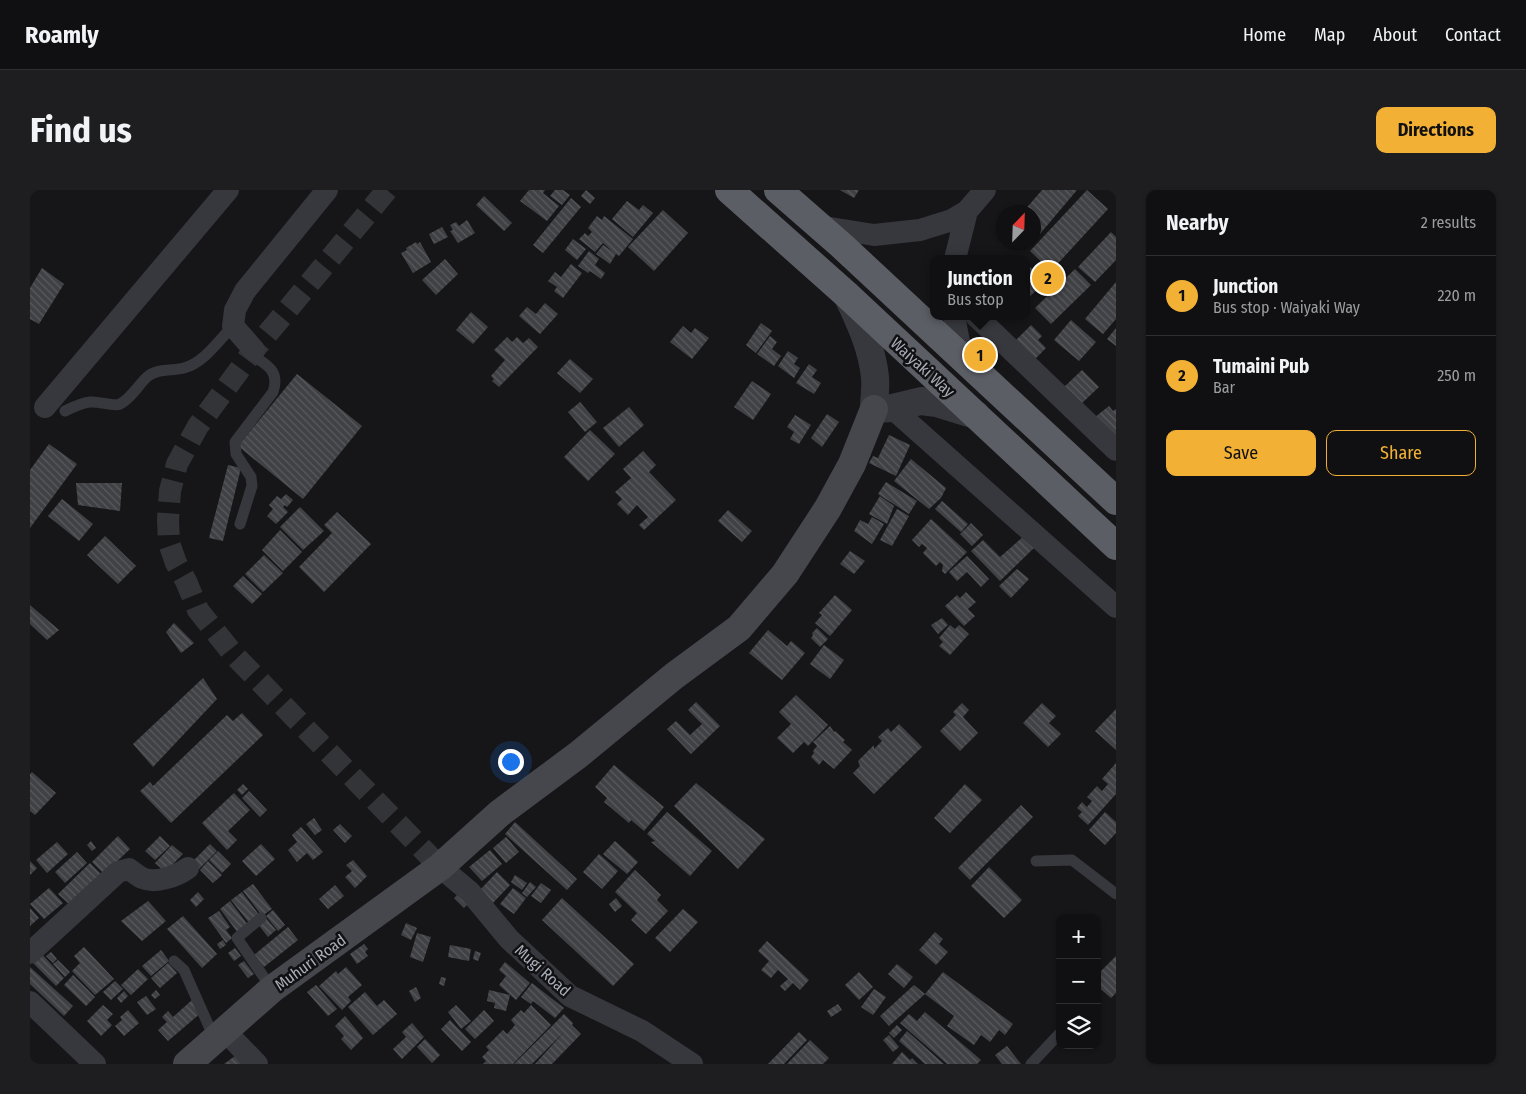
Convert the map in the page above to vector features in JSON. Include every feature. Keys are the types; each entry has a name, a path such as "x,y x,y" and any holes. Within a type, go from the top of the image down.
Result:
{"highway":[{"name":"Waiyaki Way","path":"729,190 847,295 1116,546"},
{"name":"Waiyaki Way","path":"778,190 841,245 1116,501"}],"main road":[{"name":"Muhuri Road","path":"186,1064 272,990 440,867 500,813 578,754 674,676 739,628 786,574 828,508 883,409"}],"street":[{"path":"55,409 228,190"},
{"path":"253,352 233,326 235,310 245,291 326,190"},
{"path":"956,255 968,211 984,190"},
{"path":"818,226 874,235 896,234 938,225 968,211"},
{"path":"847,295 866,339 883,409 1116,607"},
{"path":"955,320 962,357"},
{"path":"980,320 1116,450"},
{"path":"883,409 921,401 937,403 976,415"},
{"name":"Mugi Road","path":"440,867 470,892 509,939 570,996 642,1031 692,1064"},
{"path":"30,953 118,872 130,869 143,879 156,879 169,878 188,868"},
{"path":"30,1002 95,1064"},
{"path":"220,1035 257,1064"}],"lane":[{"path":"55,409 92,402 120,404 136,390 147,376 163,371 185,368 200,360 233,326"},
{"path":"240,524 252,486 251,477 236,454 235,442 273,392 276,384 276,377 266,363 253,352"},
{"path":"1036,861 1072,860 1116,894"},
{"path":"260,918 237,938 272,990"},
{"path":"174,961 184,970 220,1035"},
{"path":"1031,1064 1056,1037"}],"building":[{"path":"529,190 545,190 543,193 559,206 547,221 520,201"},
{"path":"555,190 563,190 570,195 562,205 550,196"},
{"path":"586,190 595,198 590,204 581,196"},
{"path":"840,190 859,190 854,198"},
{"path":"1042,190 1077,190 1041,233 1041,205 1029,205"},
{"path":"1087,190 1108,209 1051,271 1030,251 1041,250 1041,239"},
{"path":"484,196 512,223 504,231 476,205"},
{"path":"571,198 581,207 543,253 533,245"},
{"path":"627,201 639,210 643,205 653,213 633,237 612,219"},
{"path":"663,210 688,233 654,271 628,247"},
{"path":"597,216 602,220 604,216 633,239 619,256 616,254 610,264 596,254 603,245 612,251 603,243 595,252 579,239 585,233 588,236 592,232 588,228"},
{"path":"467,220 475,233 458,243 450,231 453,230 450,225 456,222 459,226"},
{"path":"442,227 448,237 434,244 429,234"},
{"path":"1111,232 1116,237 1116,260 1095,282 1078,267"},
{"path":"573,239 586,249 577,260 565,250"},
{"path":"416,242 417,244 420,242 431,262 413,273 401,253"},
{"path":"589,251 599,259 595,265 605,273 601,279 590,271 588,273 578,266"},
{"path":"445,259 458,274 436,295 422,280"},
{"path":"571,264 582,273 563,298 554,291 557,287 548,281 555,272 561,277"},
{"path":"1030,267 1045,282 1030,296"},
{"path":"42,268 64,284 39,324 30,319 30,288"},
{"path":"1075,269 1091,285 1051,324 1035,308"},
{"path":"1116,282 1116,319 1103,334 1085,319"},
{"path":"545,303 558,314 540,334 519,316 527,307 536,314"},
{"path":"471,312 488,327 473,344 456,330"},
{"path":"1071,320 1096,342 1079,361 1054,340"},
{"path":"761,323 772,331 756,353 746,345"},
{"path":"1031,325 1042,336 1038,340 1046,348 1031,363 1012,344"},
{"path":"683,326 691,333 695,328 709,338 692,359 670,342"},
{"path":"1116,328 1116,346 1107,339"},
{"path":"770,336 777,342 772,349 781,356 774,366 757,354"},
{"path":"507,337 512,342 517,337 523,343 529,338 538,347 499,387 492,381 494,379 491,376 505,360 494,350"},
{"path":"788,351 798,358 794,364 800,368 794,378 778,366"},
{"path":"570,359 593,379 580,393 557,373"},
{"path":"809,364 817,370 812,377 821,383 814,394 796,383"},
{"path":"1082,370 1099,387 1080,405 1063,388"},
{"path":"297,374 362,426 303,499 238,446"},
{"path":"752,381 771,394 753,420 734,407"},
{"path":"580,402 597,422 585,432 568,412"},
{"path":"1109,406 1113,411 1116,409 1116,436 1095,417"},
{"path":"629,407 644,425 619,447 603,428"},
{"path":"827,414 839,422 822,447 811,438"},
{"path":"795,415 811,425 799,444 790,439 794,432 787,427"},
{"path":"590,430 615,454 588,481 564,457"},
{"path":"889,435 910,445 896,476 869,463 873,456 878,458"},
{"path":"49,444 77,464 30,528 30,470"},
{"path":"643,451 656,465 649,472 676,500 644,530 639,525 648,517 637,505 628,515 617,504 622,499 615,492 631,478 623,469"},
{"path":"911,459 946,488 941,498 929,509 894,481"},
{"path":"228,465 241,468 223,541 209,538"},
{"path":"886,482 917,501 909,514 878,494"},
{"path":"76,483 122,483 120,511 78,505"},
{"path":"286,494 293,500 287,507 285,505 283,507 288,512 276,524 267,516 273,509 269,505 277,496 281,499"},
{"path":"880,496 894,506 887,524 869,514"},
{"path":"62,499 93,524 79,541 48,516"},
{"path":"942,501 968,524 961,532 935,509"},
{"path":"300,507 324,531 303,550 280,527"},
{"path":"897,509 909,516 892,546 880,540"},
{"path":"728,510 752,531 742,542 718,521"},
{"path":"337,512 371,544 324,592 299,567 332,533 324,525"},
{"path":"872,517 884,524 872,544 854,531 860,520 868,524"},
{"path":"931,519 967,552 945,574 942,571 943,565 940,562 936,566 923,553 927,548 922,544 919,547 912,540"},
{"path":"971,523 983,535 972,546 960,534"},
{"path":"280,530 302,552 283,571 262,550"},
{"path":"1025,535 1036,546 1000,581 971,551 983,540 1000,557"},
{"path":"105,536 136,566 118,584 87,555"},
{"path":"850,551 865,561 854,574 840,564"},
{"path":"264,555 283,573 263,592 245,574"},
{"path":"967,556 989,579 981,587 967,572 957,581 949,572"},
{"path":"1017,569 1029,579 1011,598 999,586"},
{"path":"243,576 262,594 252,604 233,586"},
{"path":"966,592 976,602 968,609 975,616 964,626 945,606 957,595 960,598"},
{"path":"835,595 852,610 830,636 815,623 822,615 819,613"},
{"path":"30,605 59,630 47,640 30,624"},
{"path":"942,618 948,625 938,634 931,625"},
{"path":"174,623 194,643 181,653 166,632"},
{"path":"950,625 955,629 959,625 969,634 950,655 939,646 943,642 939,638"},
{"path":"817,628 828,639 820,647 811,638 812,633"},
{"path":"768,630 787,646 791,641 805,653 782,680 749,653"},
{"path":"824,645 844,660 830,679 810,664"},
{"path":"203,678 217,699 153,767 133,744"},
{"path":"796,695 828,725 808,746 804,742 793,753 777,738 791,724 779,712"},
{"path":"696,702 720,726 691,754 667,729 676,721 690,735 702,724 688,710"},
{"path":"962,703 969,710 963,717 978,733 960,751 940,731 956,715 953,712"},
{"path":"1042,703 1056,716 1049,723 1061,734 1048,747 1023,723"},
{"path":"1116,709 1116,750 1095,731"},
{"path":"242,713 263,735 171,823 140,791 150,782 153,786 227,715 233,721"},
{"path":"899,724 922,747 874,794 853,773 860,766 858,761 874,745 874,749 882,741 878,737 888,728 891,732"},
{"path":"830,726 834,732 845,740 843,742 852,750 834,769 823,760 819,765 811,757 817,746 813,742"},
{"path":"1116,763 1116,794 1088,825 1078,816 1082,812 1077,808 1082,802 1087,807 1092,801 1087,797 1097,786 1102,791 1108,784 1102,779"},
{"path":"614,765 664,807 644,831 631,820 629,823 604,802 607,798 595,787"},
{"path":"32,772 56,793 35,815 30,811 30,774"},
{"path":"696,783 765,839 738,869 674,806"},
{"path":"243,784 248,789 242,795 237,790"},
{"path":"965,784 982,800 950,833 934,818"},
{"path":"249,791 267,810 260,817 242,798"},
{"path":"234,793 250,810 228,831 237,840 227,850 202,823"},
{"path":"1021,805 1033,817 970,880 958,868"},
{"path":"667,812 712,851 690,876 651,842 655,841 647,834"},
{"path":"1105,812 1116,822 1116,833 1105,845 1089,830"},
{"path":"314,818 322,830 315,835 306,824"},
{"path":"515,822 577,879 567,890 505,834"},
{"path":"340,824 352,836 345,843 333,830"},
{"path":"301,827 323,852 313,860 307,853 297,862 288,850 297,842 292,835"},
{"path":"118,836 130,849 104,874 92,862"},
{"path":"160,836 170,846 155,860 145,851"},
{"path":"506,837 519,852 506,863 493,848"},
{"path":"91,841 96,848 92,851 87,845"},
{"path":"615,841 638,862 627,874 603,854"},
{"path":"57,842 68,854 47,873 36,860"},
{"path":"210,844 217,851 199,869 192,862"},
{"path":"261,844 275,859 256,876 242,861"},
{"path":"172,845 183,854 165,872 155,863"},
{"path":"490,850 502,864 482,881 469,867"},
{"path":"218,851 231,864 222,873 209,860"},
{"path":"77,852 87,863 65,883 55,872"},
{"path":"599,854 618,871 602,889 583,872"},
{"path":"353,860 367,876 355,888 345,877 352,871 346,865"},
{"path":"30,861 37,868 30,875"},
{"path":"208,861 222,875 213,883 200,870"},
{"path":"90,863 102,875 71,906 58,894"},
{"path":"989,867 1022,900 1004,918 971,886"},
{"path":"635,870 661,895 657,900 668,911 646,934 631,920 637,913 615,892"},
{"path":"497,872 510,885 492,904 479,891"},
{"path":"515,875 527,883 522,890 511,882"},
{"path":"530,882 536,887 527,897 522,893"},
{"path":"541,883 551,890 541,903 531,896"},
{"path":"253,884 272,909 262,916 243,891"},
{"path":"335,885 344,896 328,909 319,899"},
{"path":"49,888 63,903 44,919 30,904"},
{"path":"513,888 526,898 514,914 500,904"},
{"path":"198,892 204,899 196,907 190,900"},
{"path":"242,892 260,916 250,924 231,900"},
{"path":"459,893 469,903 464,908 454,898"},
{"path":"562,898 634,964 613,986 542,920"},
{"path":"616,898 622,906 615,912 609,904"},
{"path":"148,901 166,921 142,941 121,921"},
{"path":"230,901 248,925 238,933 220,909"},
{"path":"30,908 39,918 30,926"},
{"path":"683,909 698,922 670,952 655,938"},
{"path":"273,910 285,925 278,931 266,916"},
{"path":"219,911 230,927 226,930 232,938 226,943 208,918"},
{"path":"183,916 217,954 202,968 167,929"},
{"path":"265,917 276,930 268,937 257,923"},
{"path":"406,923 417,928 411,940 401,935"},
{"path":"288,927 298,940 264,967 254,955"},
{"path":"935,932 943,939 939,944 948,952 936,965 919,950"},
{"path":"417,933 431,937 423,962 410,957"},
{"path":"223,940 226,945 220,949 217,944"},
{"path":"767,941 809,980 800,990 793,983 785,991 780,986 788,979 778,970 771,978 761,970 769,961 758,951"},
{"path":"364,944 368,949 365,952 368,956 357,964 350,954"},
{"path":"450,945 471,949 469,961 448,957"},
{"path":"84,947 114,979 95,995 72,971 80,963 74,956"},
{"path":"235,948 241,956 234,961 228,953"},
{"path":"161,950 169,961 151,976 142,966"},
{"path":"39,951 64,978 56,986 30,960"},
{"path":"475,951 481,953 478,961 473,959"},
{"path":"51,952 57,959 53,963 46,956"},
{"path":"1116,956 1116,993 1111,998 1101,989 1101,971"},
{"path":"58,960 70,972 65,977 53,964"},
{"path":"244,961 254,974 248,978 238,965"},
{"path":"505,962 530,983 516,1000 499,985 506,976 499,970"},
{"path":"168,963 177,973 160,988 151,978"},
{"path":"897,964 913,977 904,988 888,974"},
{"path":"30,967 73,1006 64,1016 30,984"},
{"path":"346,967 362,985 348,997 351,1001 342,1010 319,986 336,971 338,974"},
{"path":"138,969 148,979 131,995 121,985"},
{"path":"859,972 873,987 859,1000 845,985"},
{"path":"943,972 1013,1024 1005,1035 999,1030 990,1042 981,1035 974,1045 947,1026 954,1016 925,994"},
{"path":"73,975 95,997 86,1006 64,985"},
{"path":"441,977 446,978 444,986 439,984"},
{"path":"115,981 123,989 111,1000 103,992"},
{"path":"532,983 564,1008 555,1018 533,1001 531,1004 521,997"},
{"path":"316,985 337,1009 328,1016 307,992"},
{"path":"914,985 925,994 889,1026 880,1016"},
{"path":"416,987 421,998 415,1002 409,991"},
{"path":"874,989 886,997 873,1015 861,1007"},
{"path":"156,990 160,995 155,999 151,995"},
{"path":"489,990 510,995 506,1011 494,1008 495,1003 487,1001"},
{"path":"124,991 128,996 121,1003 117,998"},
{"path":"365,992 377,1006 384,1000 397,1014 373,1035 348,1007"},
{"path":"146,996 156,1009 147,1015 137,1002"},
{"path":"192,1000 202,1012 168,1041 158,1030 167,1022 162,1017 168,1011 173,1017"},
{"path":"838,1004 842,1010 831,1017 827,1011"},
{"path":"103,1005 113,1014 107,1020 112,1025 101,1036 87,1021"},
{"path":"456,1005 471,1021 461,1029 448,1012"},
{"path":"531,1005 551,1025 513,1064 483,1064 486,1061 482,1057 489,1050 486,1047 503,1030 507,1034 515,1025 511,1020 521,1010 524,1013"},
{"path":"128,1010 139,1023 124,1036 115,1026 122,1020 120,1017"},
{"path":"484,1010 494,1021 475,1039 465,1029"},
{"path":"925,1012 981,1060 977,1064 947,1064 900,1023 909,1014 917,1021"},
{"path":"564,1014 581,1034 552,1064 535,1064 564,1032 532,1064 514,1064"},
{"path":"345,1016 363,1038 351,1050 341,1039 344,1036 335,1026"},
{"path":"450,1020 471,1042 462,1051 441,1029"},
{"path":"412,1023 424,1037 402,1059 393,1049 406,1037 402,1032"},
{"path":"897,1025 902,1030 894,1038 889,1033"},
{"path":"907,1031 944,1064 925,1064 899,1041"},
{"path":"799,1032 807,1040 784,1064 768,1064"},
{"path":"889,1035 899,1047 893,1052 883,1040"},
{"path":"425,1039 440,1055 432,1063 417,1047"},
{"path":"810,1040 829,1058 823,1064 787,1064"},
{"path":"1007,1046 1021,1064 1002,1064 995,1055"},
{"path":"902,1052 910,1060 912,1058 918,1064 892,1064"},
{"path":"235,1056 242,1064 224,1064"}],"tunnel":[{"path":"387,190 254,350 198,426 177,464 170,491 169,543 176,563 198,610 234,655 440,867"}],"place":[{"name":"Tumaini Pub","path":"1048,278"},
{"name":"Junction","path":"980,355"}]}
